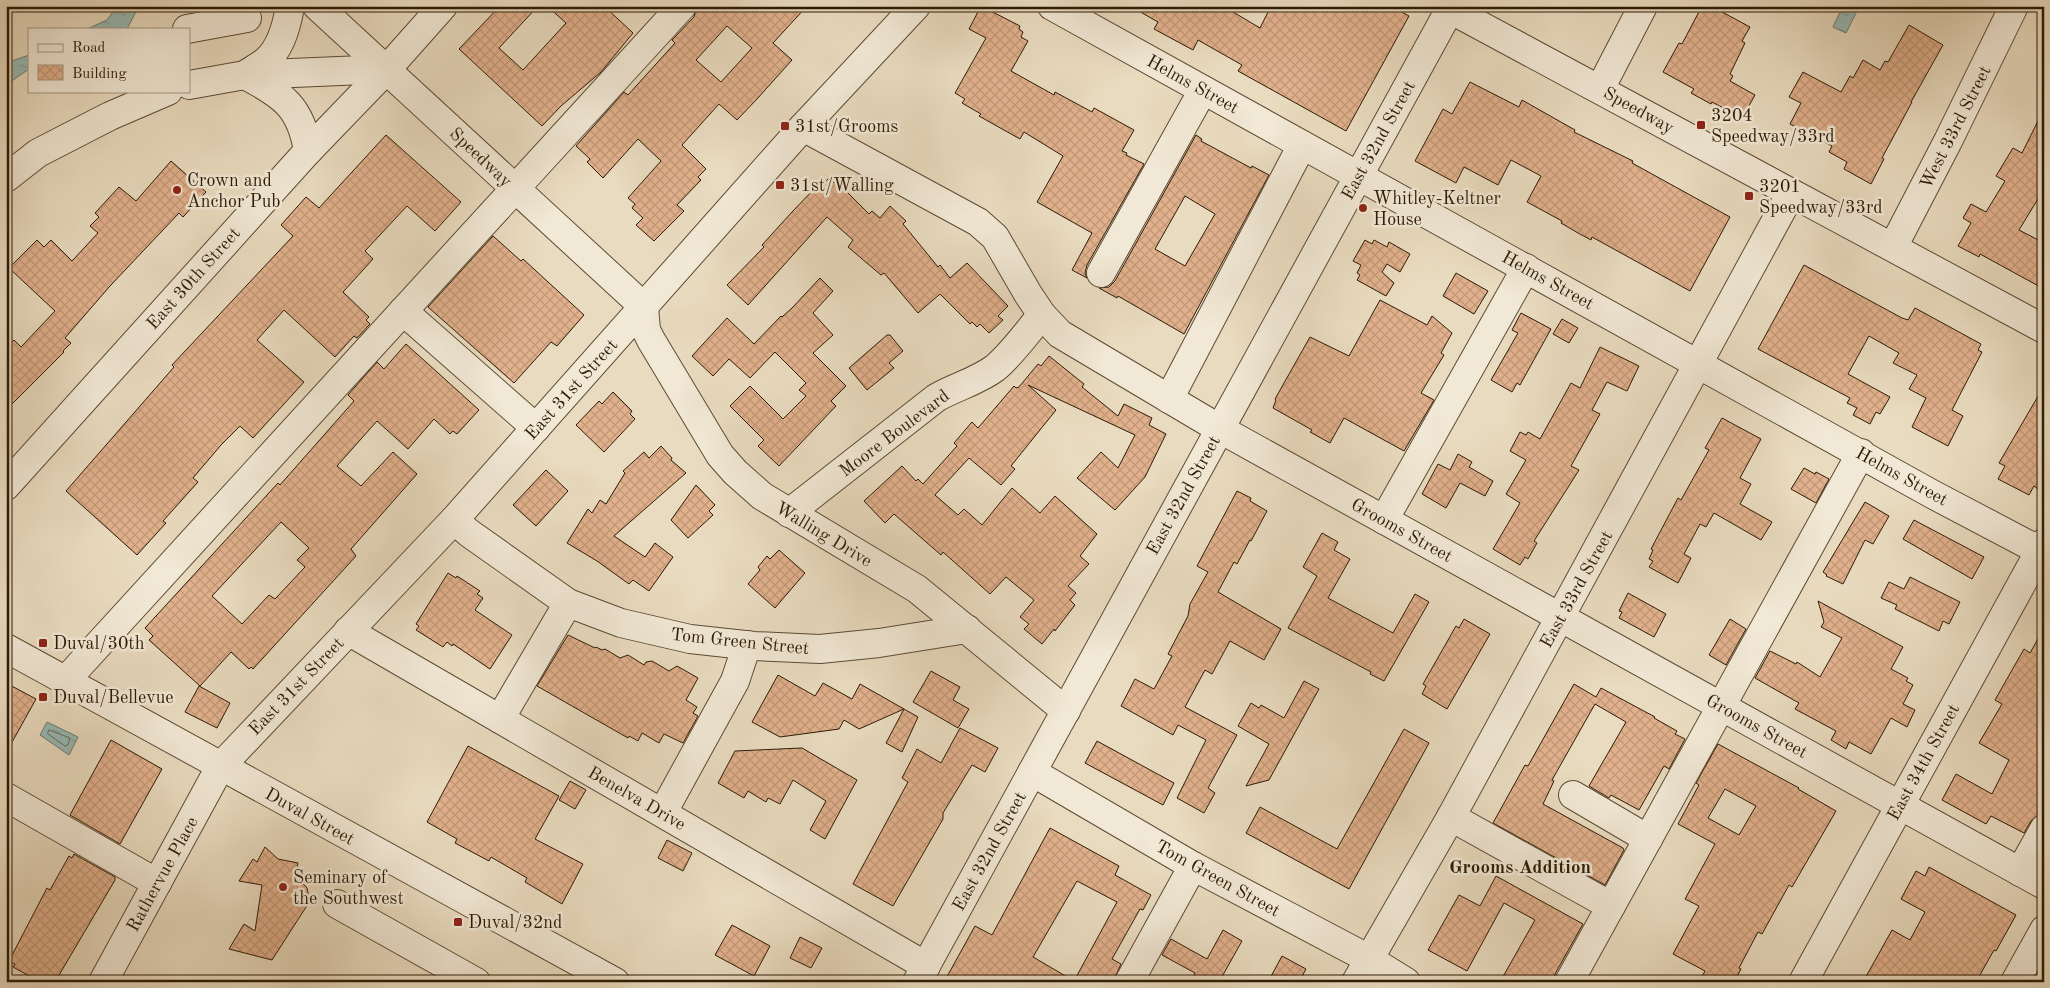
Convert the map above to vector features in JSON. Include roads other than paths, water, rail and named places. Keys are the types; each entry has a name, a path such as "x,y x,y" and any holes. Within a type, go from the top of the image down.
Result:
{"street":[{"path":"245,75 266,61 276,48 286,29 290,6"},
{"name":"Speedway","path":"317,6 644,307"},
{"name":"East 30th Street","path":"6,486 308,151 443,6"},
{"path":"66,680 682,6"},
{"name":"East 31st Street","path":"220,766 454,520 804,127 916,6"},
{"name":"Helms Street","path":"1052,6 1861,454 2042,548"},
{"path":"1600,89 1643,6"},
{"name":"West 33rd Street","path":"1893,247 1948,141 2014,6"},
{"name":"Speedway","path":"1447,8 2044,329"},
{"name":"East 32nd Street","path":"921,974 1359,176 1447,8"},
{"path":"190,29 247,18"},
{"path":"190,85 245,75 386,69"},
{"path":"245,75 275,90 293,110 305,131 308,151"},
{"path":"1101,273 1203,90"},
{"path":"6,178 38,153 110,116 166,92"},
{"name":"Grooms Street","path":"804,127 978,222 995,237 1042,315 1060,334 1220,429 2044,885"},
{"path":"1169,399 1302,144"},
{"name":"East 33rd Street","path":"1362,971 1451,817 1791,193"},
{"path":"1384,520 1526,268"},
{"name":"Walling Drive","path":"644,307 646,330 706,435 720,455 736,472 762,496 917,589 1066,711"},
{"path":"403,311 536,428"},
{"name":"Moore Boulevard","path":"789,513 936,398 994,369 1006,358 1042,315"},
{"path":"1569,982 1861,454"},
{"name":"Tom Green Street","path":"454,520 469,533 568,603 621,623 690,639 747,645 820,649 879,644 967,629"},
{"name":"East 34th Street","path":"1803,982 2042,548"},
{"path":"500,719 568,603"},
{"name":"Benelva Drive","path":"348,631 663,812 921,974"},
{"path":"663,812 736,682 747,645"},
{"name":"Duval Street","path":"6,648 610,981"},
{"name":"Rathervue Place","path":"103,982 220,766"},
{"name":"Tom Green Street","path":"1032,772 1192,866 1362,971 1406,982"},
{"path":"1573,796 1648,839"},
{"path":"6,797 157,883"},
{"path":"1451,817 1611,906"},
{"path":"2020,872 2044,829"},
{"path":"1129,982 1192,866"},
{"path":"337,904 476,982"},
{"path":"2015,982 2044,930"}],"water":[{"path":"117,6 139,6 128,28 89,28 107,20"},
{"path":"1844,6 1859,7 1846,33 1833,27"},
{"path":"28,55 28,70 6,85 6,63"},
{"path":"47,722 78,737 69,755 40,735"}],"place":[{"name":"3204 Speedway/33rd","path":"1701,125"},
{"name":"31st/Grooms","path":"785,126"},
{"name":"31st/Walling","path":"780,185"},
{"name":"Crown and Anchor Pub","path":"177,190"},
{"name":"3201 Speedway/33rd","path":"1749,196"},
{"name":"Whitley-Keltner House","path":"1363,208"},
{"name":"Duval/30th","path":"43,643"},
{"name":"Duval/Bellevue","path":"43,697"},
{"name":"Seminary of the Southwest","path":"283,887"},
{"name":"Duval/32nd","path":"458,922"}],"district":[{"name":"Grooms Addition","path":"1520,866"}]}
